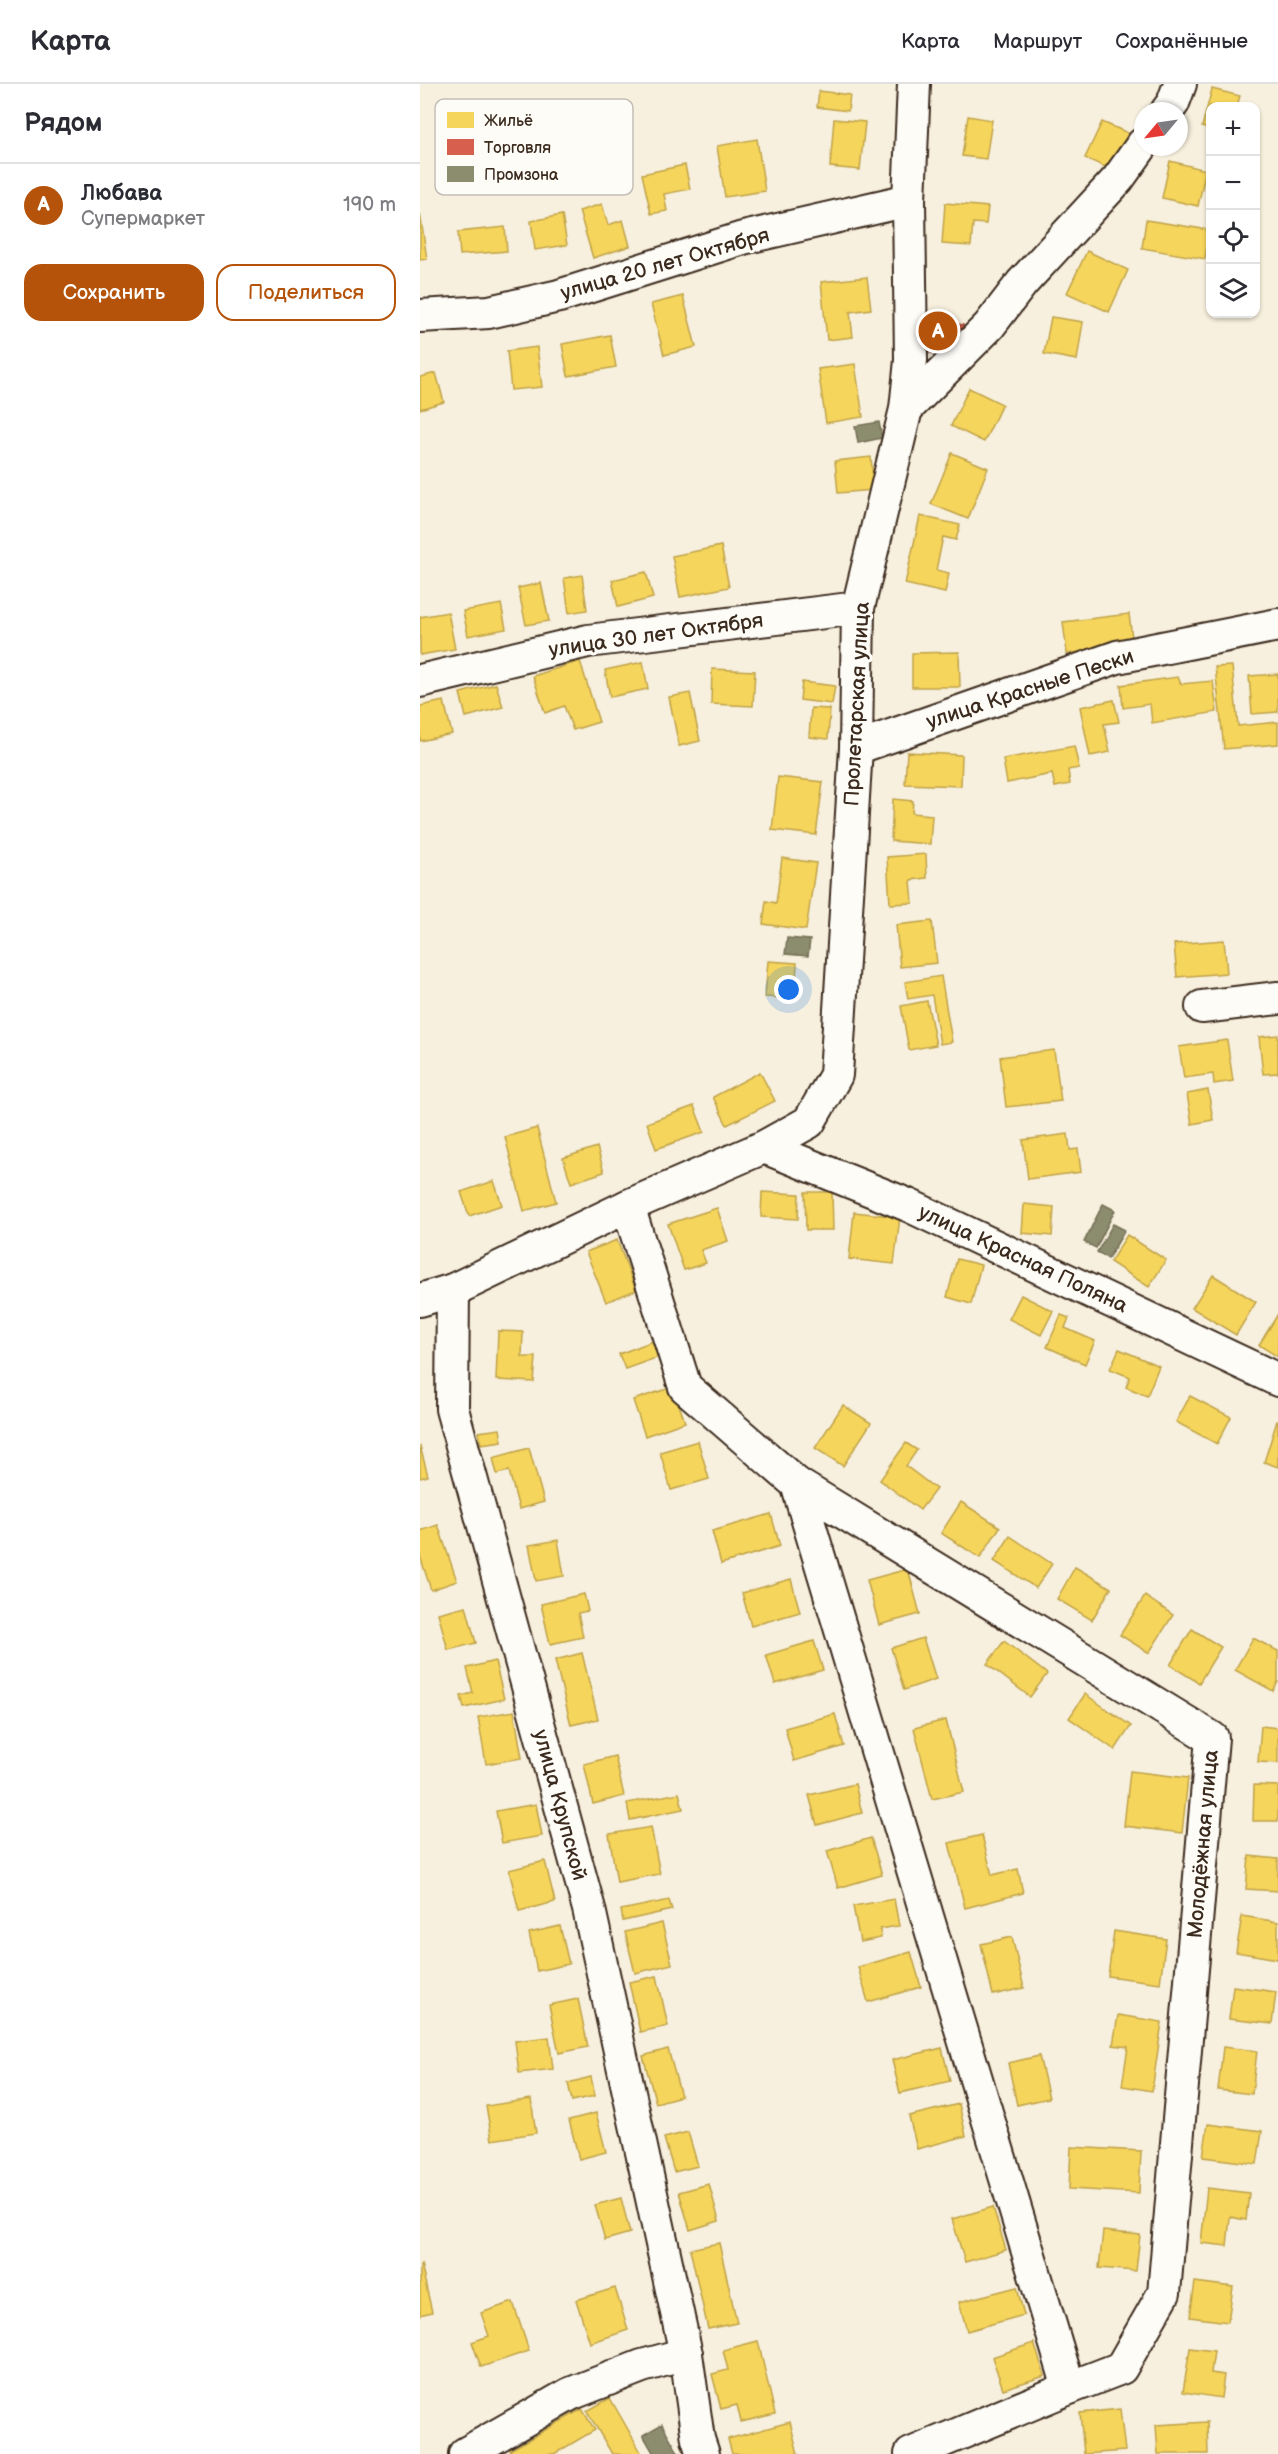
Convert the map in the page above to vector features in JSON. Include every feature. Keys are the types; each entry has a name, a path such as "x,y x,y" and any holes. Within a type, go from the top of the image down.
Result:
{"street":[{"name":"Пролетарская улица","path":"628,1206 764,1147 809,1122 836,1075 856,748 858,608 906,409 911,360 909,200 914,84"},
{"path":"1173,102 1180,84"},
{"path":"906,409 989,326 1022,283 1118,178 1134,156"},
{"name":"улица 20 лет Октября","path":"420,316 489,312 559,296 743,238 909,200"},
{"name":"улица 30 лет Октября","path":"420,681 588,640 858,608"},
{"name":"улица Красные Пески","path":"856,748 1117,657 1278,625"},
{"path":"1202,1007 1278,998"},
{"name":"улица Красная Поляна","path":"764,1147 908,1205 1278,1380"},
{"path":"420,1300 453,1290 628,1206"},
{"name":"Молодёжная улица","path":"628,1206 685,1387 797,1484 1212,1738 1164,2293 1121,2368 911,2454"},
{"name":"улица Крупской","path":"453,1290 452,1409 589,1910 686,2354 698,2439 703,2454"},
{"path":"797,1484 1069,2388"},
{"path":"465,2454 570,2394 642,2366 686,2354"}],"building: Жильё":[{"path":"1212,89 1240,96 1238,102 1209,102"},
{"path":"819,91 850,95 848,111 817,107"},
{"path":"1206,112 1206,128 1202,127"},
{"path":"968,116 992,120 986,159 962,156"},
{"path":"834,119 865,122 860,170 830,167"},
{"path":"1102,122 1128,133 1112,170 1085,158"},
{"path":"757,139 765,191 725,197 717,146"},
{"path":"1170,161 1206,170 1198,206 1162,198"},
{"path":"685,165 690,189 664,194 667,211 651,214 642,174"},
{"path":"945,203 988,207 986,224 973,223 971,246 942,244"},
{"path":"602,204 608,225 623,220 630,246 593,258 579,211"},
{"path":"420,213 427,259 420,260"},
{"path":"562,215 567,245 535,250 531,221"},
{"path":"1146,220 1206,230 1205,259 1142,248"},
{"path":"505,227 507,251 460,255 458,232"},
{"path":"1087,251 1128,270 1109,312 1067,293"},
{"path":"867,277 871,309 850,312 853,337 827,340 821,282"},
{"path":"683,296 696,347 664,355 651,304"},
{"path":"1051,317 1083,322 1077,360 1044,354"},
{"path":"610,335 616,367 568,376 562,344"},
{"path":"537,347 542,387 511,390 507,351"},
{"path":"855,364 863,417 826,423 818,369"},
{"path":"436,373 444,402 420,409 420,377"},
{"path":"969,388 1002,404 984,442 951,426"},
{"path":"952,453 988,468 968,519 931,504"},
{"path":"871,457 874,490 838,493 835,461"},
{"path":"920,516 960,525 956,540 943,537 936,570 949,573 945,593 905,584"},
{"path":"721,546 729,587 680,597 672,556"},
{"path":"646,572 653,598 618,607 612,580"},
{"path":"582,575 587,610 569,613 564,578"},
{"path":"541,583 549,621 526,625 518,588"},
{"path":"501,604 506,629 468,636 463,611"},
{"path":"448,612 455,649 420,655 420,617"},
{"path":"1129,614 1133,646 1067,654 1063,622"},
{"path":"959,652 960,687 912,687 912,653"},
{"path":"580,661 599,722 573,730 564,706 545,713 533,676"},
{"path":"643,662 648,689 610,697 605,670"},
{"path":"1232,666 1238,726 1278,722 1278,744 1224,749 1215,667"},
{"path":"712,669 755,671 753,706 711,704"},
{"path":"1278,674 1278,712 1252,714 1249,676"},
{"path":"1178,677 1181,684 1213,681 1217,712 1152,723 1150,704 1123,708 1121,685"},
{"path":"802,682 835,686 832,704 800,700"},
{"path":"496,684 503,707 466,717 460,693"},
{"path":"690,693 700,741 679,746 669,697"},
{"path":"1114,700 1119,722 1104,724 1110,752 1090,756 1080,707"},
{"path":"444,701 452,734 420,741 420,706"},
{"path":"811,708 830,709 828,739 809,737"},
{"path":"1074,746 1079,768 1068,770 1070,784 1055,787 1052,774 1007,783 1003,759"},
{"path":"907,752 962,755 961,786 905,784"},
{"path":"778,777 823,782 816,835 772,830"},
{"path":"893,799 913,801 912,813 932,815 930,844 891,841"},
{"path":"926,854 927,878 911,880 913,903 890,904 887,857"},
{"path":"782,858 816,863 806,930 763,924 766,901 776,903"},
{"path":"932,921 937,963 900,967 896,925"},
{"path":"1224,940 1227,973 1177,977 1174,944"},
{"path":"768,961 797,963 795,999 765,997"},
{"path":"941,976 952,1042 940,1044 932,995 908,999 905,982"},
{"path":"927,1001 936,1045 909,1050 901,1006"},
{"path":"1278,1035 1278,1073 1263,1074 1259,1037"},
{"path":"1227,1040 1233,1081 1214,1084 1213,1074 1184,1078 1179,1047"},
{"path":"1054,1050 1061,1101 1006,1107 1000,1057"},
{"path":"760,1072 775,1101 727,1125 713,1097"},
{"path":"1208,1090 1213,1120 1192,1124 1187,1094"},
{"path":"694,1106 704,1132 656,1149 647,1123"},
{"path":"537,1128 556,1202 524,1211 505,1137"},
{"path":"1068,1134 1070,1150 1078,1149 1081,1172 1028,1179 1023,1140"},
{"path":"597,1147 604,1172 571,1183 563,1158"},
{"path":"494,1181 502,1205 469,1216 461,1192"},
{"path":"762,1192 799,1194 798,1219 761,1217"},
{"path":"805,1192 832,1192 833,1230 806,1230"},
{"path":"1024,1204 1054,1207 1052,1236 1022,1233"},
{"path":"717,1208 728,1241 701,1250 706,1263 684,1270 668,1224"},
{"path":"854,1212 900,1217 894,1264 849,1259"},
{"path":"1127,1235 1166,1260 1149,1287 1110,1262"},
{"path":"617,1240 636,1290 606,1302 586,1252"},
{"path":"957,1259 981,1265 971,1304 947,1297"},
{"path":"1213,1275 1256,1302 1236,1335 1192,1308"},
{"path":"1021,1295 1053,1311 1041,1335 1009,1319"},
{"path":"1278,1314 1278,1357 1259,1345"},
{"path":"1061,1315 1069,1318 1065,1328 1095,1341 1085,1364 1047,1347"},
{"path":"498,1331 523,1332 522,1357 536,1357 534,1382 496,1380"},
{"path":"658,1339 664,1355 625,1369 619,1354"},
{"path":"1119,1349 1159,1366 1147,1396 1126,1387 1130,1377 1110,1369"},
{"path":"673,1387 685,1422 645,1436 633,1400"},
{"path":"1190,1396 1231,1417 1217,1444 1176,1422"},
{"path":"843,1405 871,1423 843,1466 815,1448"},
{"path":"1278,1422 1278,1467 1264,1462"},
{"path":"500,1429 502,1441 481,1444 479,1432"},
{"path":"698,1441 709,1479 671,1490 660,1452"},
{"path":"906,1443 917,1450 906,1466 936,1489 920,1510 880,1480"},
{"path":"420,1446 428,1476 420,1478"},
{"path":"529,1448 544,1502 519,1509 509,1471 497,1474 493,1458"},
{"path":"961,1502 1000,1527 980,1558 941,1533"},
{"path":"771,1514 780,1546 721,1564 712,1531"},
{"path":"438,1525 457,1581 431,1590 420,1556 420,1531"},
{"path":"1010,1536 1052,1564 1036,1588 994,1561"},
{"path":"558,1540 564,1576 536,1581 529,1545"},
{"path":"1075,1567 1111,1588 1092,1620 1057,1599"},
{"path":"908,1569 920,1614 879,1625 867,1580"},
{"path":"791,1579 800,1612 751,1626 742,1593"},
{"path":"584,1594 588,1611 578,1613 583,1637 550,1644 541,1604"},
{"path":"1145,1596 1173,1615 1149,1653 1120,1635"},
{"path":"466,1606 476,1643 448,1650 438,1613"},
{"path":"1192,1629 1221,1647 1199,1683 1170,1665"},
{"path":"923,1638 936,1679 904,1690 891,1648"},
{"path":"1253,1638 1278,1651 1278,1682 1273,1691 1235,1670"},
{"path":"814,1641 823,1670 775,1684 766,1655"},
{"path":"1004,1641 1047,1674 1030,1697 987,1664"},
{"path":"582,1653 598,1719 571,1725 555,1660"},
{"path":"495,1661 504,1699 464,1708 461,1696 473,1693 467,1668"},
{"path":"1085,1694 1131,1726 1115,1750 1069,1718"},
{"path":"514,1711 522,1758 486,1764 478,1717"},
{"path":"835,1714 844,1746 794,1761 785,1728"},
{"path":"946,1720 964,1792 932,1799 914,1728"},
{"path":"1261,1726 1278,1728 1278,1763 1258,1762"},
{"path":"615,1756 624,1796 593,1804 584,1764"},
{"path":"1130,1771 1188,1778 1182,1833 1124,1826"},
{"path":"855,1784 862,1813 817,1825 809,1795"},
{"path":"1254,1785 1278,1786 1278,1821 1253,1821"},
{"path":"679,1793 683,1809 630,1820 627,1803"},
{"path":"536,1804 542,1836 502,1843 496,1811"},
{"path":"651,1827 660,1874 617,1882 609,1834"},
{"path":"982,1835 992,1875 1018,1869 1023,1893 965,1908 949,1843"},
{"path":"871,1838 882,1875 838,1888 827,1851"},
{"path":"1249,1856 1278,1859 1278,1891 1246,1889"},
{"path":"545,1861 555,1902 519,1911 509,1870"},
{"path":"894,1899 899,1926 880,1929 881,1938 860,1942 853,1906"},
{"path":"669,1900 672,1910 623,1921 621,1910"},
{"path":"1242,1916 1278,1922 1278,1959 1236,1952"},
{"path":"662,1923 672,1964 635,1973 625,1932"},
{"path":"560,1926 569,1964 537,1971 529,1933"},
{"path":"1114,1931 1166,1939 1160,1983 1108,1976"},
{"path":"1012,1937 1024,1988 993,1995 981,1944"},
{"path":"911,1952 921,1987 868,2002 858,1967"},
{"path":"657,1976 668,2026 640,2032 629,1982"},
{"path":"1233,1986 1276,1992 1272,2024 1229,2019"},
{"path":"578,1999 588,2047 559,2053 549,2005"},
{"path":"1118,2015 1162,2022 1152,2091 1122,2086 1128,2047 1113,2045"},
{"path":"549,2037 553,2069 519,2073 515,2041"},
{"path":"1223,2047 1257,2051 1252,2094 1218,2090"},
{"path":"942,2048 950,2081 900,2093 892,2060"},
{"path":"668,2049 681,2096 656,2103 643,2056"},
{"path":"1039,2056 1049,2098 1017,2105 1008,2063"},
{"path":"591,2077 595,2096 572,2101 568,2083"},
{"path":"531,2099 536,2133 492,2140 486,2106"},
{"path":"959,2104 966,2136 917,2149 909,2116"},
{"path":"596,2113 606,2152 579,2159 569,2120"},
{"path":"1208,2124 1262,2131 1257,2164 1203,2157"},
{"path":"688,2132 698,2166 674,2172 664,2138"},
{"path":"1071,2147 1141,2151 1139,2193 1069,2189"},
{"path":"709,2184 719,2221 690,2230 679,2192"},
{"path":"1207,2188 1249,2193 1246,2220 1230,2217 1227,2246 1201,2243"},
{"path":"621,2198 630,2233 605,2240 595,2205"},
{"path":"993,2207 1006,2250 965,2262 952,2219"},
{"path":"1103,2231 1140,2235 1136,2271 1099,2268"},
{"path":"719,2243 737,2323 708,2329 690,2249"},
{"path":"420,2265 432,2312 420,2315"},
{"path":"1195,2282 1233,2287 1228,2322 1190,2317"},
{"path":"1017,2287 1024,2315 967,2331 959,2302"},
{"path":"615,2288 628,2330 590,2343 576,2300"},
{"path":"513,2302 529,2351 481,2367 472,2342 489,2336 481,2313"},
{"path":"758,2341 775,2414 741,2422 737,2405 721,2409 712,2374 728,2370 723,2350"},
{"path":"1034,2343 1045,2376 1003,2389 992,2357"},
{"path":"1190,2348 1214,2351 1211,2373 1224,2375 1221,2398 1183,2392"},
{"path":"610,2398 642,2454 612,2454 587,2411"},
{"path":"582,2409 595,2430 554,2454 512,2454 510,2450"},
{"path":"1120,2409 1125,2451 1084,2454 1080,2413"},
{"path":"790,2422 798,2454 732,2454 728,2439"},
{"path":"1207,2422 1208,2454 1158,2454 1156,2425"}],"building: Торговля":[{"path":"931,320 963,325 960,345 949,343 947,355 926,352"}],"building: Промзона":[{"path":"879,422 882,438 858,443 855,426"},
{"path":"787,938 810,940 808,956 785,954"},
{"path":"1103,1204 1115,1210 1096,1248 1084,1242"},
{"path":"1113,1224 1125,1230 1108,1259 1097,1252"},
{"path":"662,2424 679,2454 654,2454 643,2435"}],"place":[{"name":"Любава","path":"938,331"}]}
